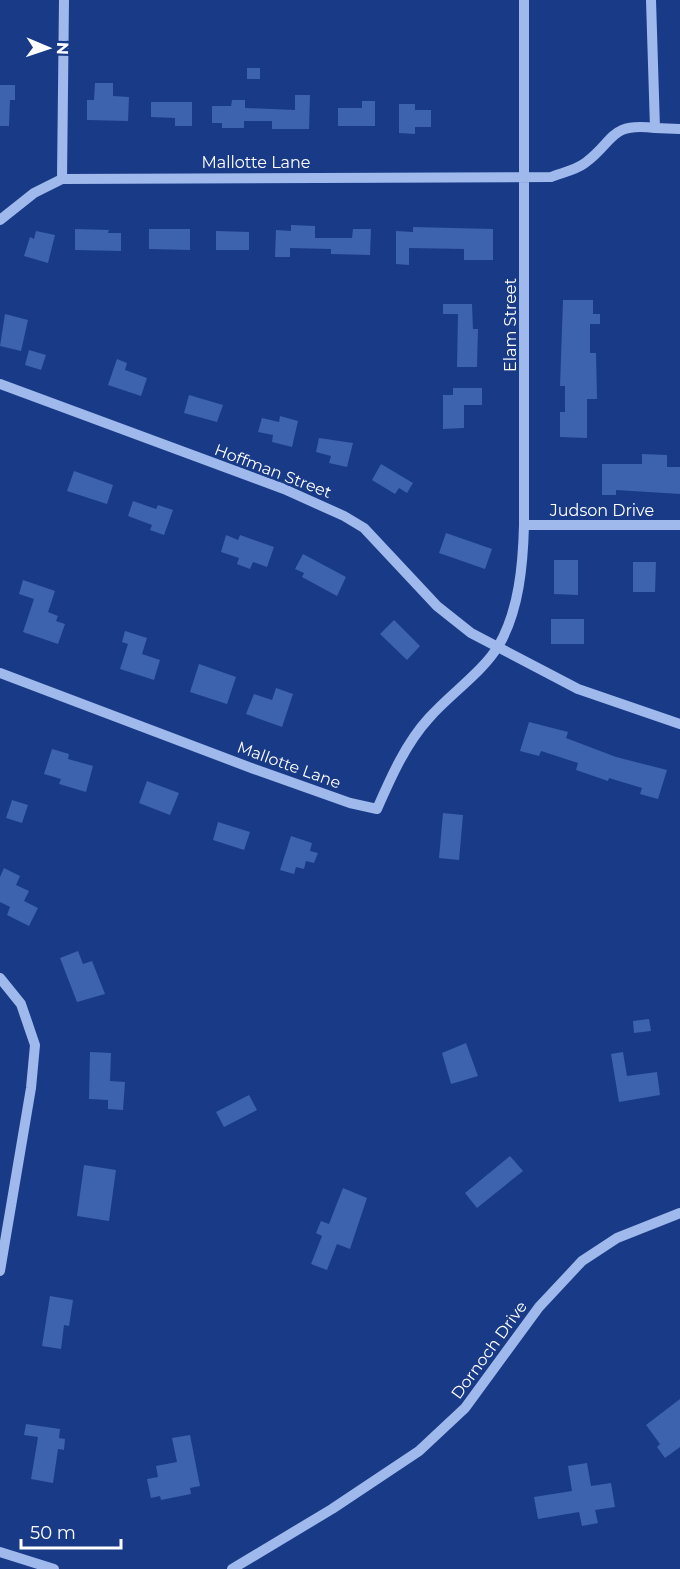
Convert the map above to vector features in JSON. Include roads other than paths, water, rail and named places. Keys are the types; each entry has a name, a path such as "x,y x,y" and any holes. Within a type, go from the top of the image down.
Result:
{"street":[{"path":"62,179 64,0"},
{"name":"Elam Street","path":"499,645 514,608 522,559 524,525 524,0"},
{"path":"651,0 655,128"},
{"name":"Mallotte Lane","path":"0,220 34,193 62,179 286,176 525,179 550,177 584,164 618,130 635,125 680,129"},
{"name":"Hoffman Street","path":"0,384 284,489 344,516 364,528 437,606 471,633 499,645 537,669 578,689 680,724"},
{"name":"Judson Drive","path":"524,525 680,525"},
{"name":"Mallotte Lane","path":"0,673 254,769 350,803 377,809 391,777 427,720 473,676 499,645"},
{"path":"0,978 21,1004 35,1046 31,1088 0,1271"},
{"name":"Dornoch Drive","path":"232,1569 332,1509 419,1450 451,1423 475,1397 539,1307 582,1261 617,1238 680,1213"},
{"path":"0,1552 54,1569"}]}
